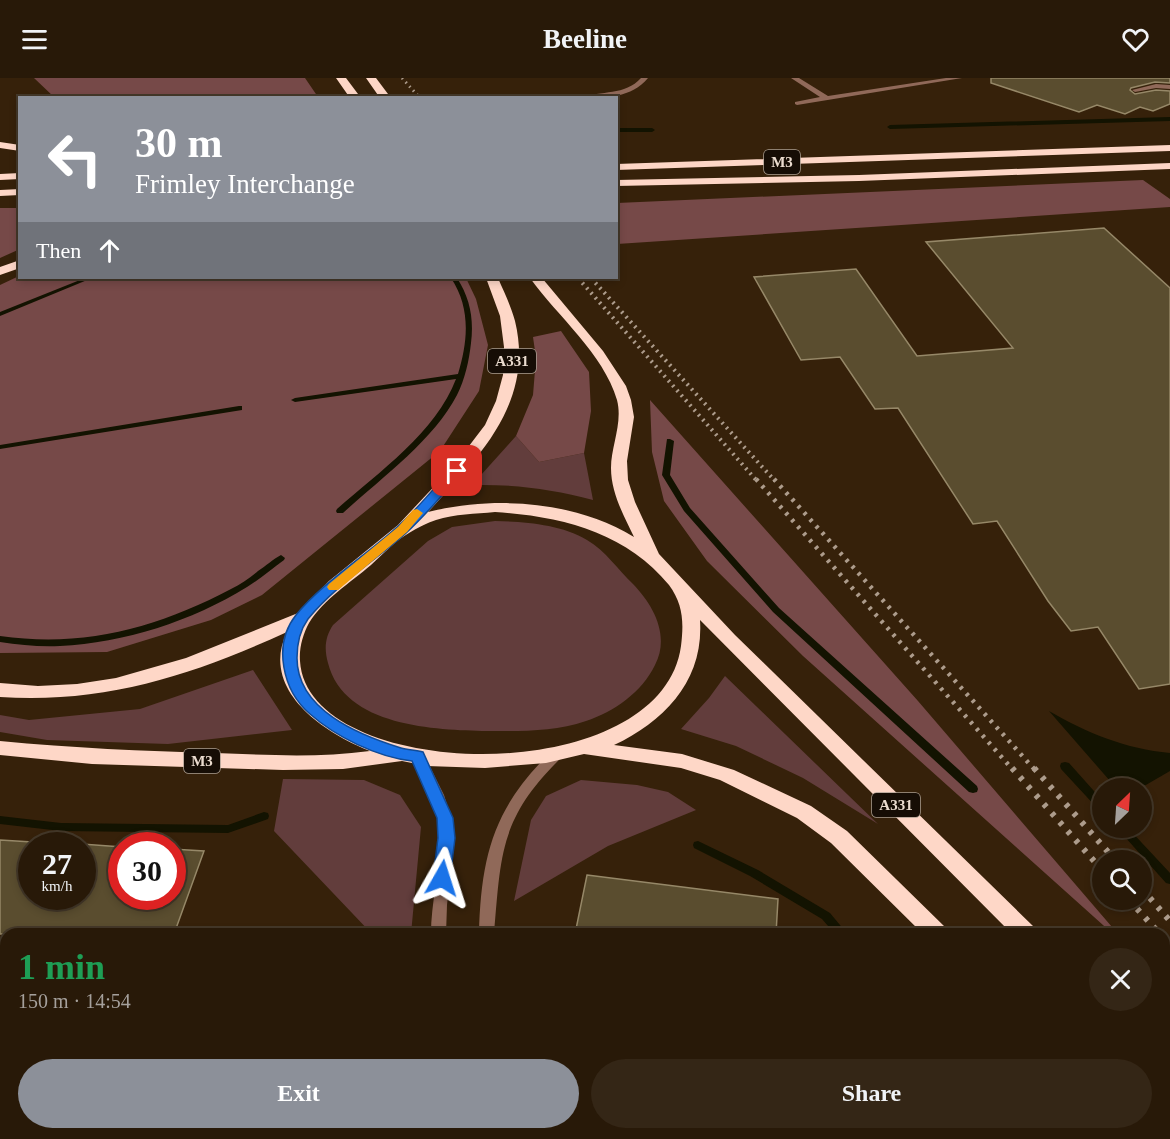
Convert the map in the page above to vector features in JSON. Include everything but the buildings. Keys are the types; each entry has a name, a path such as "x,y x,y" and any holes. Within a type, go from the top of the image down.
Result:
{"highway":[{"path":"341,78 354,96"},
{"path":"370,78 384,96"},
{"path":"0,145 18,148"},
{"name":"M3","path":"618,167 1170,148"},
{"name":"M3","path":"618,156 948,156"},
{"name":"M3","path":"618,183 859,178 1170,166"},
{"path":"0,177 18,176"},
{"name":"M3","path":"618,193 859,178"},
{"path":"0,193 18,192"},
{"path":"0,271 18,265"},
{"name":"A331","path":"403,530 473,454 501,411 511,375 511,338 508,317 492,279"},
{"path":"301,618 291,642 290,666 297,690 308,704 340,728 411,755 489,761 521,760 584,748 642,722 659,708 671,692 682,676 692,640 688,597 651,555 622,491 620,477 626,410 620,390 600,359 537,279"},
{"path":"0,690 65,690 143,678 239,647 301,618 338,583 403,530 423,521 465,510 489,507 532,509 590,524 651,555"},
{"name":"A331","path":"688,597 1020,928"},
{"name":"M3","path":"0,748 92,757 283,763 343,762 411,755"},
{"path":"584,748 682,761 727,775 804,812 839,837 931,928"}],"street":[{"path":"596,96 630,90 645,78"},
{"path":"794,78 826,98"},
{"path":"797,103 959,78"},
{"path":"1144,80 1156,86"},
{"path":"1135,90 1156,86 1170,87"},
{"path":"487,928 496,849 507,817 539,771 558,753"},
{"path":"411,755 445,818 446,838 439,928"}],"shaded area":[{"path":"34,78 305,78 317,96 53,96"},
{"path":"1143,180 1170,199 1170,207 618,244 618,203"},
{"path":"0,208 18,208 18,250 0,258"},
{"path":"18,276 18,279 466,279 476,299 488,345 479,391 440,451 262,595 211,620 107,652 0,653 0,285"},
{"path":"561,331 589,372 591,411 584,453 539,462 516,436 533,395 536,358 533,337"},
{"path":"650,400 918,701 1092,904 1092,910 1097,910 1113,928 1106,928 803,656 707,561 664,501 652,452"},
{"path":"516,436 539,462 584,453 593,500 533,488 472,485"},
{"path":"495,521 554,527 577,535 600,550 633,584 653,612 660,632 659,654 643,684 626,700 596,717 574,725 537,730 466,730 418,726 394,721 352,700 337,684 328,663 326,643 333,625 428,541 452,527"},
{"path":"253,670 292,730 168,744 47,740 0,732 0,715 29,720 140,709"},
{"path":"725,676 878,824 803,778 736,746 681,729"},
{"path":"1049,711 1107,739 1138,748 1170,753 1170,771 1152,781 1152,778 1107,778"},
{"path":"283,779 364,780 400,795 421,827 412,928 366,928 274,831"},
{"path":"581,780 637,785 668,792 696,810 608,846 514,901 531,820 546,796"}],"waterway":[{"path":"890,127 1170,119"},
{"path":"618,130 652,130"},
{"path":"0,314 87,279"},
{"path":"455,279 465,298 469,324 467,353 460,376"},
{"path":"295,400 460,376"},
{"path":"340,511 397,460 438,418 454,393 460,376"},
{"path":"0,447 239,408"},
{"path":"670,441 666,475 687,509 776,610 973,789"},
{"path":"0,639 28,643 59,643 90,640 152,626 182,616 236,590 281,558"},
{"path":"1065,766 1092,795"},
{"path":"0,820 61,827 228,829 264,816"},
{"path":"1131,838 1170,880"},
{"path":"698,845 754,873 826,916 836,928"}],"railway":[{"path":"402,78 418,96"},
{"path":"579,279 757,481"},
{"path":"592,279 775,481"},
{"path":"756,479 1013,770"},
{"path":"774,479 1035,770"},
{"path":"1012,768 1092,859"},
{"path":"1034,768 1106,850"},
{"path":"1152,900 1170,921"},
{"path":"1138,910 1155,928"}],"slow traffic":[{"path":"334,587 403,530 417,513"}],"route":[{"path":"442,878 446,838 445,818 418,756 379,746 340,728 322,716 297,690 292,677 290,653 291,642 301,618 338,583 403,530 457,471"}]}
